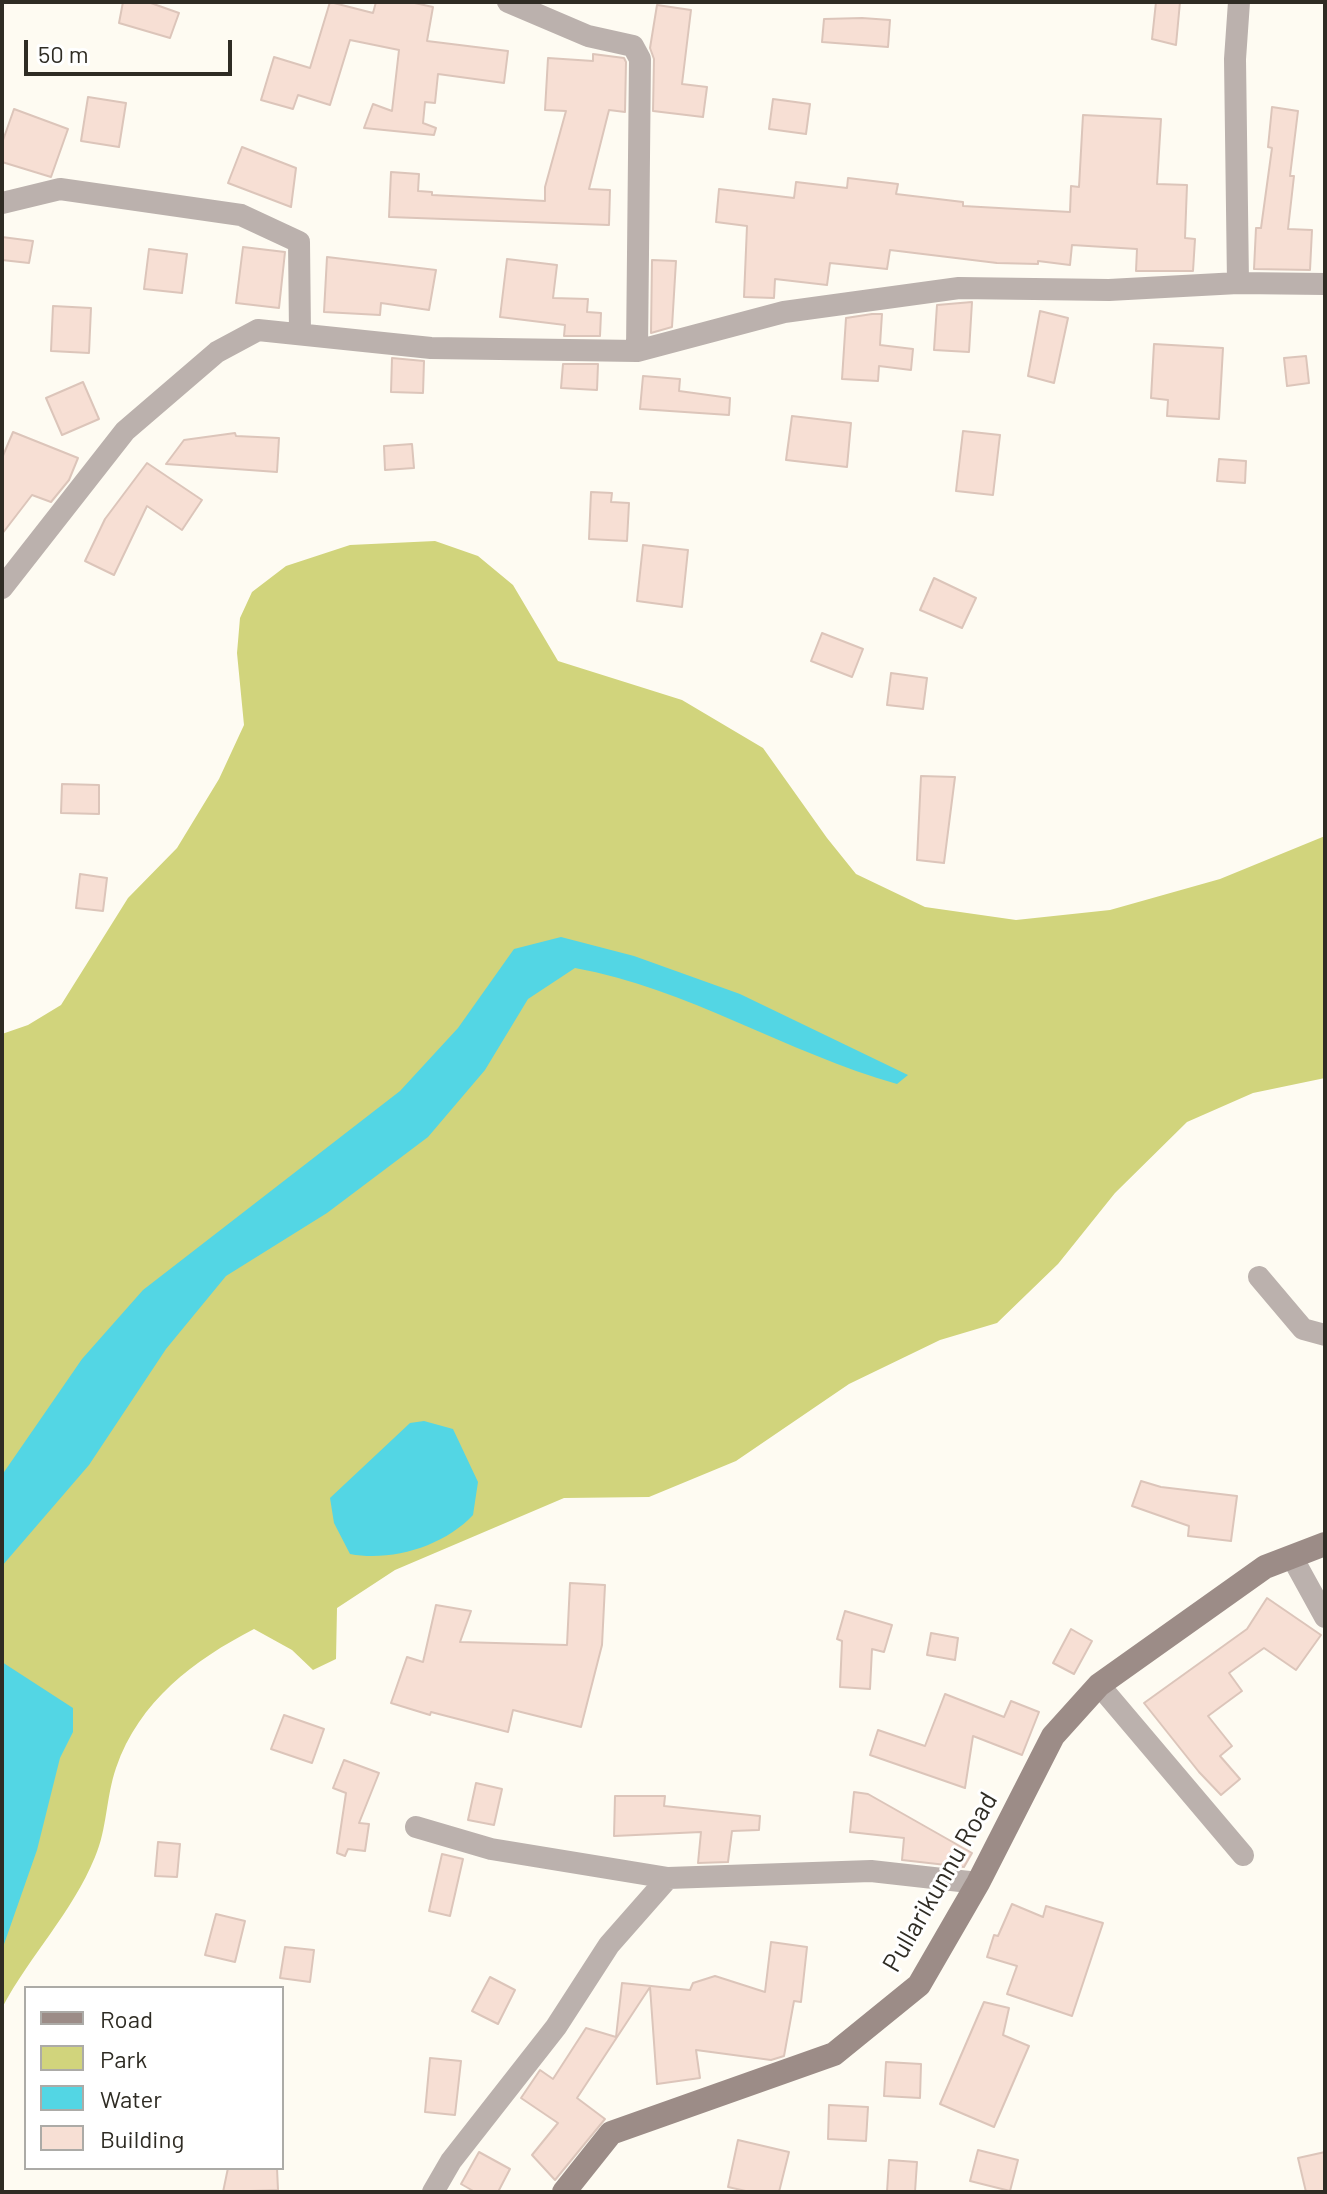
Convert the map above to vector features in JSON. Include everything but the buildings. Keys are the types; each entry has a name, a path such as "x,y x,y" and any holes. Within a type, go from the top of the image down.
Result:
{"main road":[{"name":"Pullarikunnu Road","path":"564,2192 611,2133 834,2054 919,1985 978,1883 1053,1736 1099,1685 1265,1567 1325,1544"}],"street":[{"path":"508,2 588,36 633,46 640,59 637,351"},
{"path":"1238,283 1235,59 1239,2"},
{"path":"2,203 60,189 241,215 299,242 300,333"},
{"path":"2,588 125,431 156,402 236,340 258,330 431,348 637,351 784,312 959,288 1109,290 1238,283 1325,284"},
{"path":"1259,1277 1303,1329 1325,1335"},
{"path":"1292,1557 1325,1617"},
{"path":"1099,1685 1243,1855"},
{"path":"416,1827 491,1849 668,1878 871,1871 978,1883"},
{"path":"433,2192 460,2149 556,2027 609,1945 668,1878"}],"green space":[{"path":"435,541 478,556 513,585 558,661 682,700 763,748 856,874 925,907 1016,920 1110,910 1220,879 1325,836 1325,1078 1253,1093 1187,1122 1115,1193 1058,1264 997,1323 940,1340 849,1384 736,1461 649,1497 564,1498 395,1570 337,1608 336,1659 313,1670 292,1650 254,1629 210,1654 154,1703 126,1744 110,1790 99,1847 86,1877 2,2008 2,1034 28,1025 61,1005 128,898 177,848 219,779 244,725 237,653 240,618 252,592 286,566 350,545"}],"water":[{"path":"561,937 634,956 740,994 908,1075 897,1084 856,1071 657,990 575,968 528,999 485,1070 428,1137 327,1213 226,1276 166,1349 89,1465 2,1566 2,1475 82,1359 143,1290 400,1091 458,1028 514,949"},
{"path":"424,1421 453,1429 478,1482 473,1515 447,1535 416,1549 383,1556 350,1554 334,1523 330,1498 410,1423"},
{"path":"2,1662 73,1708 73,1732 60,1758 37,1850 2,1950"}]}
